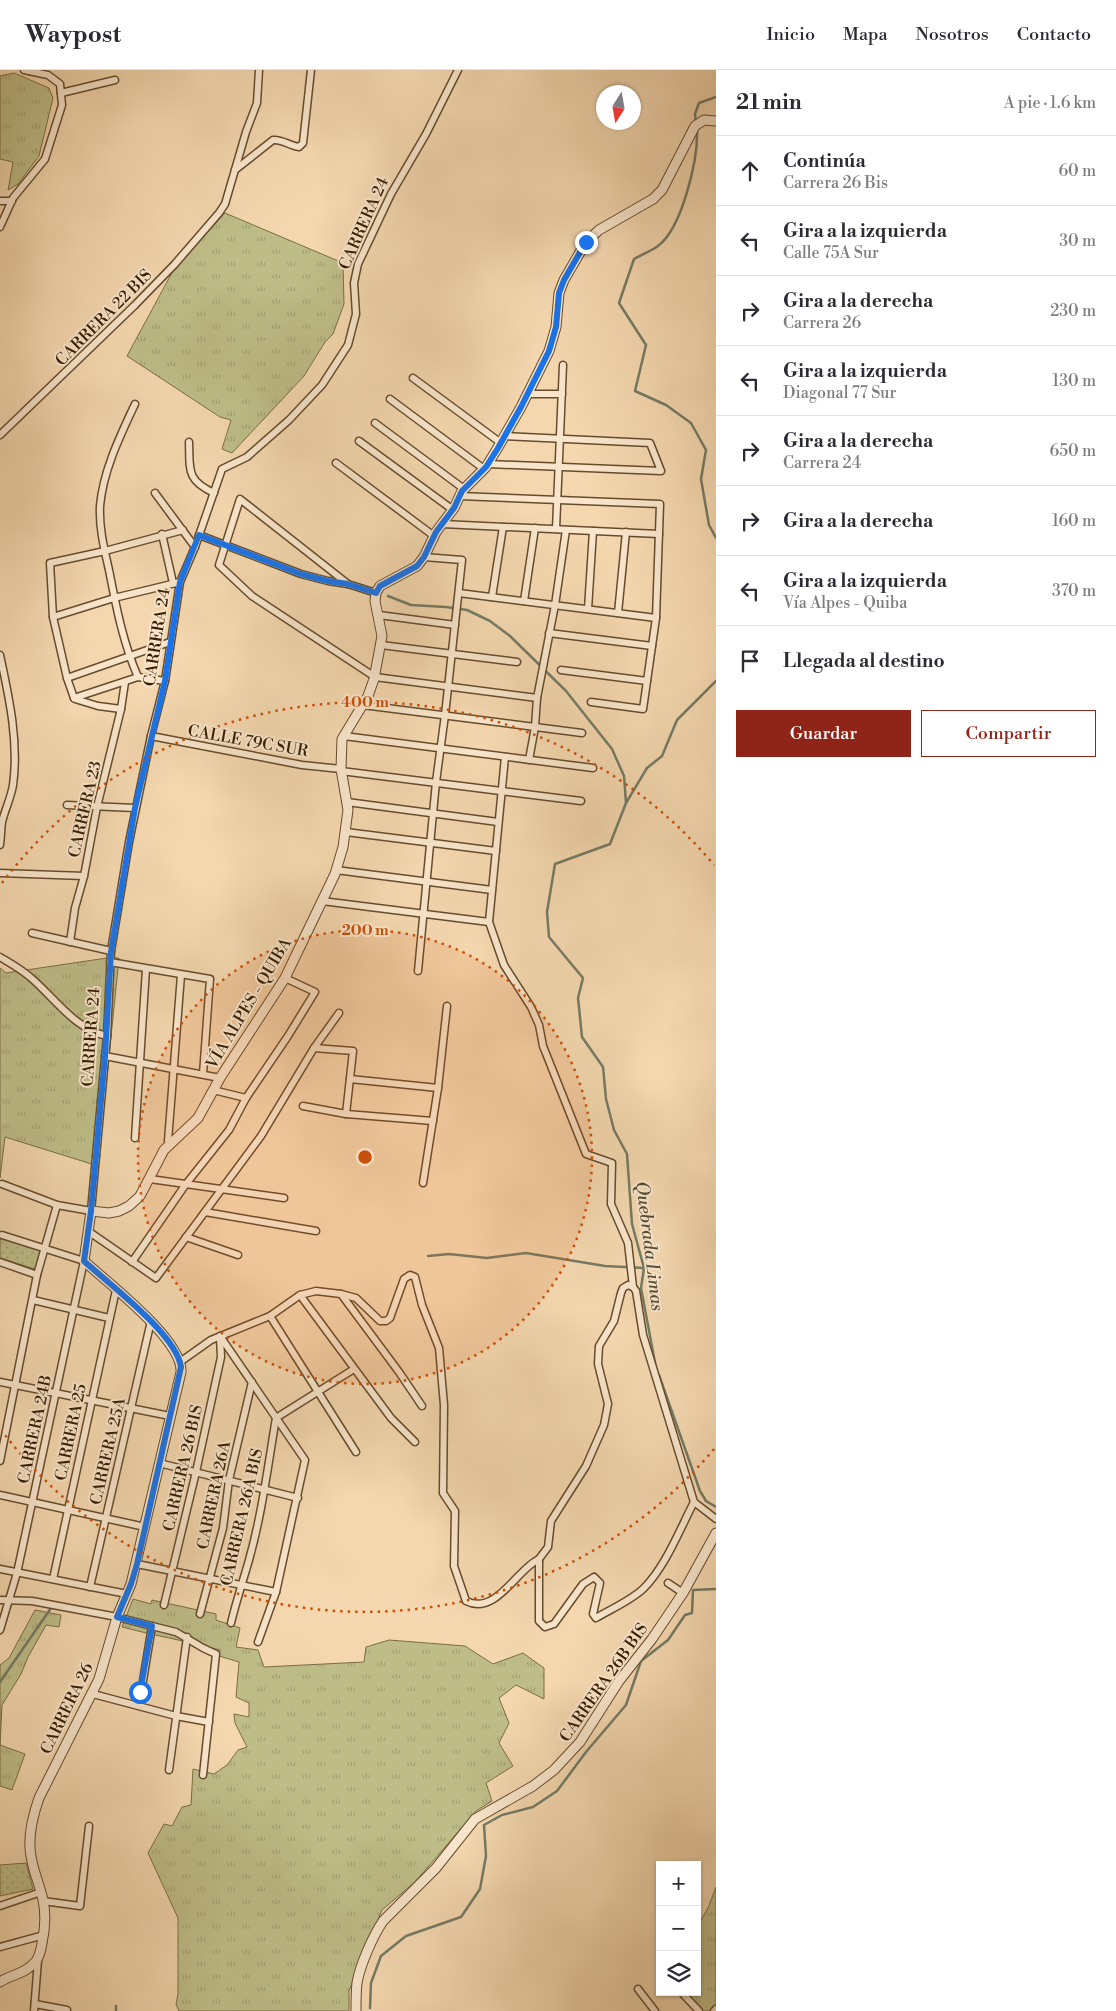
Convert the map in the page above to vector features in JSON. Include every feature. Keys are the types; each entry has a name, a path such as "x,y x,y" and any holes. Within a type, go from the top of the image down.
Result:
{"street":[{"path":"0,227 12,201 45,159 62,105 60,84 48,76 24,70"},
{"name":"CARRERA 22 BIS","path":"0,435 135,305 174,265 219,213 225,204 257,104 259,70"},
{"path":"234,171 273,140 278,139 291,146 299,147 303,143 311,70"},
{"name":"CARRERA 24","path":"84,1261 91,1211 105,1056 111,952 135,808 165,681 176,583 195,547 222,469 247,456 289,420 322,385 348,345 356,314 354,283 358,264 391,194 426,134 458,70"},
{"path":"60,93 114,80"},
{"path":"199,535 301,574 348,584 376,593 380,586 417,566 462,492 486,467 528,394 553,340 559,293 564,280 586,242 599,230 653,199 662,190 698,123 704,120 716,121"},
{"path":"0,201 12,201"},
{"path":"556,529 563,365"},
{"path":"390,399 486,467 558,467 660,471 650,443 560,439 503,440 413,378"},
{"path":"528,394 562,394"},
{"path":"135,404 120,436 104,483 100,504 100,531 129,657 138,677"},
{"path":"375,423 462,492 557,500 660,504 656,618 643,709 591,702"},
{"path":"359,441 452,510"},
{"path":"189,442 192,478 200,486 214,493"},
{"path":"336,463 434,536"},
{"path":"155,493 195,547"},
{"path":"348,584 240,499 218,565 252,596 375,677 537,698"},
{"path":"442,524 659,534"},
{"path":"492,597 503,527"},
{"path":"524,601 535,528"},
{"path":"74,698 67,678 53,617 50,563 105,551 182,530"},
{"path":"529,760 536,727 537,698 555,605 566,530"},
{"path":"588,609 593,531"},
{"path":"618,613 626,532"},
{"path":"53,617 114,598 176,583 162,534"},
{"path":"418,971 436,782 462,560 424,557"},
{"name":"VÍA ALPES - QUIBA","path":"91,1211 114,1212 129,1206 140,1196 161,1156 198,1118 220,1078 285,978 322,901 336,870 346,832 348,810 341,770 344,736 368,696 375,677 381,645 382,636 375,601 376,593"},
{"path":"459,593 656,618"},
{"path":"379,615 455,625"},
{"path":"549,633 652,646"},
{"path":"67,678 170,642"},
{"path":"381,645 517,662"},
{"path":"0,655 8,689 13,730 14,763 13,785 2,821 0,845"},
{"path":"561,670 647,681"},
{"path":"74,698 138,677 165,681"},
{"name":"CARRERA 23","path":"70,942 75,908 84,876 97,806 121,709 125,682"},
{"path":"74,698 98,706 121,709"},
{"path":"364,705 582,733"},
{"name":"CALLE 79C SUR","path":"151,736 302,765 581,801"},
{"path":"344,736 594,768"},
{"path":"505,757 489,922 504,965 531,1007 540,1025 543,1046 586,1154 612,1163 611,1204 628,1244 633,1286 636,1291 643,1335 694,1502 716,1519"},
{"path":"347,802 498,822"},
{"path":"67,805 135,808"},
{"path":"346,832 496,851"},
{"path":"336,870 492,890"},
{"path":"0,873 84,876"},
{"path":"322,901 489,922"},
{"path":"32,933 111,952"},
{"path":"0,956 29,976 71,1017 93,1031 106,1036"},
{"path":"110,962 210,979 203,1074"},
{"path":"135,1138 146,969"},
{"path":"170,1145 168,1141 181,975"},
{"path":"132,1262 186,1184 222,1140 246,1098 315,992 285,978"},
{"path":"423,1183 438,1088 447,1006"},
{"path":"88,1230 156,1278 261,1136 314,1048 339,1013"},
{"path":"314,1048 353,1051 346,1114"},
{"path":"105,1056 220,1078"},
{"path":"350,1079 438,1088"},
{"path":"213,1090 246,1098"},
{"path":"303,1106 346,1114 433,1121"},
{"path":"150,1179 284,1198"},
{"path":"2,1184 56,1205 91,1211"},
{"path":"0,1461 37,1275 56,1205"},
{"path":"205,1212 316,1231"},
{"path":"2,1235 84,1261 151,1321 173,1346 180,1362 220,1336 270,1316 300,1294 316,1291 356,1298 380,1321 386,1321 390,1318 404,1278 410,1275 415,1277 422,1305 439,1348 444,1405 443,1493 456,1512 454,1566 466,1601 471,1604 491,1602 521,1576 527,1566 539,1559 548,1547 552,1521 586,1466 604,1425 608,1404 598,1364 599,1346 614,1321 623,1288 628,1285 633,1286"},
{"path":"186,1237 238,1255"},
{"name":"CARRERA 24B","path":"0,1630 18,1572 84,1261"},
{"path":"0,1271 1,1262 37,1275"},
{"name":"CARRERA 25","path":"53,1579 116,1290"},
{"path":"300,1294 391,1418 415,1442"},
{"path":"341,1294 422,1406"},
{"path":"33,1300 109,1318"},
{"path":"270,1316 356,1452"},
{"name":"CARRERA 25A","path":"90,1586 151,1321"},
{"path":"220,1336 305,1460 276,1592 258,1642"},
{"name":"CARRERA 26 BIS","path":"164,1605 221,1357 220,1336"},
{"name":"CARRERA 26","path":"35,2008 38,1960 44,1935 42,1896 34,1874 30,1849 32,1818 47,1782 93,1694 106,1660 117,1617 137,1564 180,1378 180,1362"},
{"path":"276,1418 354,1369"},
{"path":"0,1382 170,1416"},
{"name":"CARRERA 26A","path":"200,1614 208,1578 223,1528 229,1480 252,1382"},
{"name":"CARRERA 26A BIS","path":"231,1623 240,1584 249,1561 276,1418"},
{"path":"159,1463 298,1498"},
{"path":"0,1495 145,1527"},
{"path":"539,1559 539,1621 545,1627 554,1624 583,1584 594,1577 600,1583 593,1614 596,1618 641,1590 651,1580 694,1502"},
{"name":"CARRERA 26B BIS","path":"356,2011 357,1982 377,1930 383,1921 436,1868 475,1819 533,1786 565,1759 580,1742 620,1681 652,1639 683,1593 716,1533"},
{"path":"137,1564 276,1592"},
{"path":"0,1569 127,1594"},
{"path":"668,1583 683,1593"},
{"path":"0,1600 32,1601 117,1617 176,1632 216,1654 203,1775"},
{"path":"139,1705 152,1626"},
{"path":"169,1770 187,1638"},
{"path":"93,1694 176,1716 209,1722"},
{"path":"0,1906 42,1896 80,1906 89,1826"},
{"path":"0,1947 44,1935"},
{"path":"0,1982 19,1975 38,1960"},
{"path":"638,1988 655,2011"},
{"path":"686,1996 699,2011"},
{"path":"35,2008 67,2010"}],"green space":[{"path":"14,73 49,88 53,98 39,156 18,184 8,190 13,162 0,159 0,76"},
{"path":"225,213 343,263 344,304 333,334 325,342 304,376 232,453 222,449 231,420 220,417 127,356 175,267"},
{"path":"107,958 119,958 98,1166 5,1137 0,1178 0,968 6,973"},
{"path":"2,1235 42,1248 35,1269 0,1258"},
{"path":"133,1599 151,1604 152,1600 216,1614 216,1620 240,1628 236,1647 258,1650 264,1667 364,1662 366,1647 389,1640 465,1646 493,1664 523,1653 544,1668 544,1699 516,1685 499,1698 509,1723 499,1743 513,1766 486,1783 492,1801 476,1811 415,1882 382,1910 349,1991 349,2011 179,2011 176,2004 178,1994 178,1918 148,1853 164,1824 172,1826 182,1807 191,1805 193,1769 214,1774 227,1765 238,1750 247,1747 235,1723 234,1714 249,1717 249,1703 236,1697 239,1662 219,1656 220,1650 122,1627"},
{"path":"35,1610 61,1615 59,1627 46,1625 21,1674 2,1705 0,1745 0,1665 9,1658"},
{"path":"0,1745 25,1754 12,1790 0,1786"},
{"path":"26,1863 33,1889 0,1896 0,1865"},
{"path":"716,1887 716,2011 703,2011 687,1996 701,1996 701,1920"}],"waterway":[{"name":"Quebrada Limas","path":"696,123 695,114 699,103 716,97"},
{"name":"Quebrada Limas","path":"697,131 695,159 687,193 674,225 667,237 658,246 634,259 619,303 646,345 635,391 666,405 691,423 706,450 701,479 709,525 716,538"},
{"path":"388,596 411,605 467,610 490,621 510,636 566,691 612,749 624,776 626,803"},
{"name":"Quebrada Limas","path":"656,1368 641,1288 644,1268 632,1224 627,1154 614,1130 606,1099 603,1067 582,1037 578,998 583,978 549,937 547,912 555,864 610,844 626,803 647,768 662,756 677,720 716,681"},
{"path":"428,1256 449,1254 487,1258 526,1253 605,1266 644,1268"},
{"name":"Quebrada Limas","path":"659,1375 700,1491 706,1501 716,1507"},
{"name":"Quebrada Limas","path":"370,2008 371,1983 381,1956 406,1936 461,1917 480,1889 486,1856 484,1825 502,1815 533,1807 557,1791 586,1752 626,1705 641,1661 668,1640 685,1615 692,1613 693,1590 716,1589"},
{"path":"0,1682 51,1608"},
{"path":"116,2006 116,2011"}],"route":[{"path":"140,1692 152,1626 117,1617 137,1564 181,1367 177,1352 151,1321 84,1261 91,1211 105,1056 111,952 135,808 165,681 180,582 199,535 301,574 348,584 376,593 380,586 417,566 424,557 436,532 454,508 462,491 486,467 521,407 553,340 559,293 564,280 586,242"}]}
